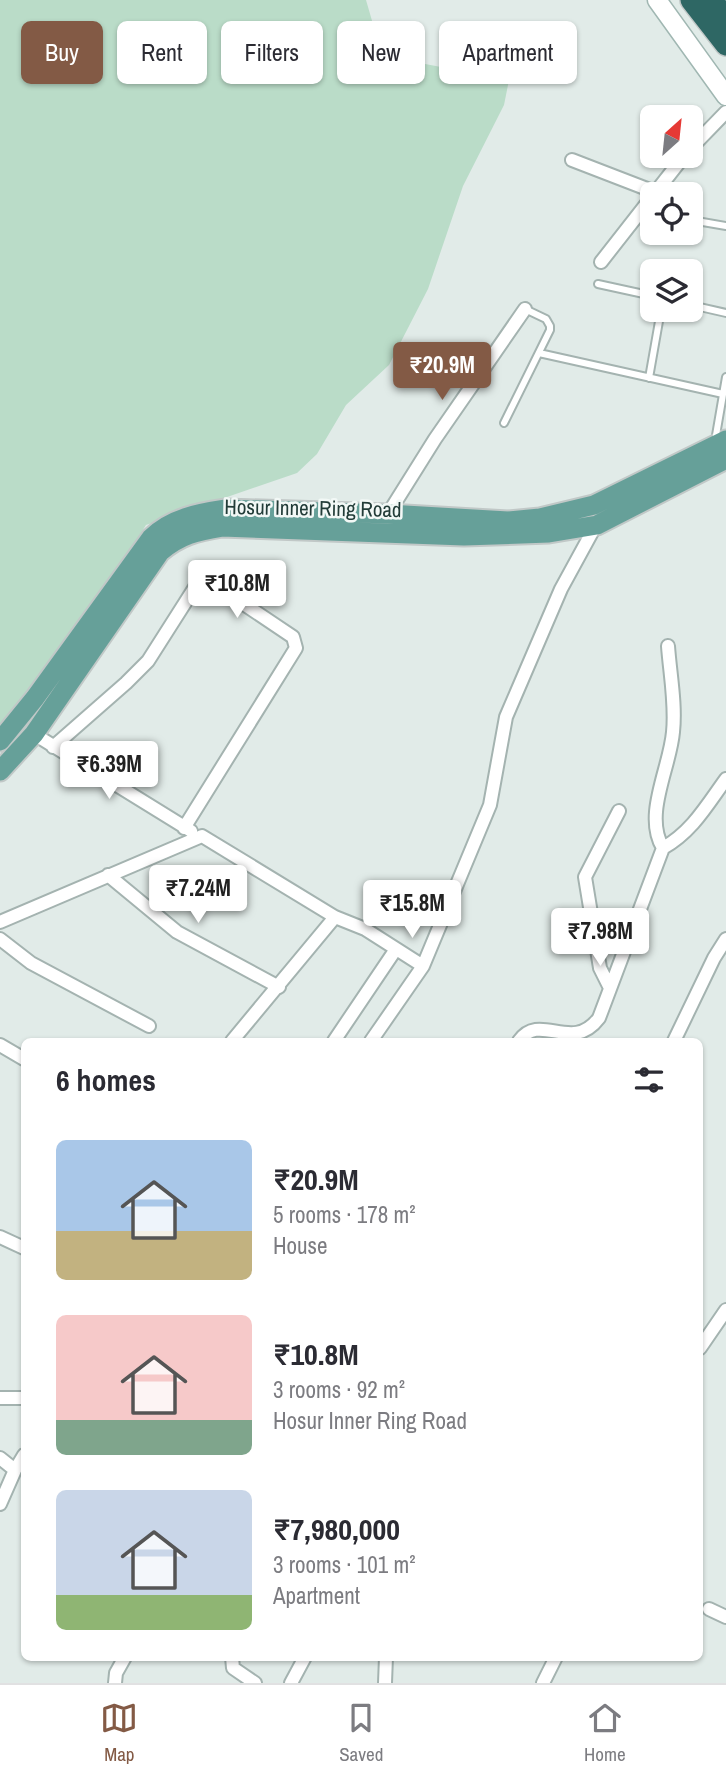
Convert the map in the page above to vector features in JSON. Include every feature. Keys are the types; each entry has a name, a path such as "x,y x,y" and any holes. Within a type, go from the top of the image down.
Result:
{"highway":[{"path":"691,0 726,45"},
{"path":"712,0 726,18"}],"main road":[{"name":"Hosur Inner Ring Road","path":"0,771 34,734 160,552 175,539 194,531 222,527 464,536 549,533 596,515 722,448"},
{"name":"Hosur Inner Ring Road","path":"0,741 35,698 151,538 169,523 226,509 508,521 596,515"}],"street":[{"path":"657,0 726,96"},
{"path":"704,135 726,112"},
{"path":"572,160 640,186"},
{"path":"663,182 674,168"},
{"path":"601,261 639,212"},
{"path":"388,514 435,439 525,309"},
{"path":"373,1038 423,966 490,805 506,716 596,515"},
{"path":"53,747 148,661 197,584 208,580 293,637 296,648 184,828"},
{"path":"663,848 657,838 654,818 673,733 668,646"},
{"path":"34,734 184,828 202,836 335,917 365,929 423,966"},
{"path":"522,1038 528,1032 538,1029 567,1034 584,1031 593,1026 599,1018 663,848 683,836 726,779"},
{"path":"610,988 600,968 585,877 620,811"},
{"path":"0,922 202,836"},
{"path":"108,875 177,932 279,987"},
{"path":"235,1038 335,917"},
{"path":"0,939 31,963 149,1026"},
{"path":"675,1038 721,944 726,939"},
{"path":"336,1038 396,949"},
{"path":"0,1045 21,1057"},
{"path":"0,1237 21,1247"},
{"path":"703,1344 726,1310"},
{"path":"0,1398 21,1398"},
{"path":"0,1458 15,1470"},
{"path":"0,1504 21,1460"},
{"path":"709,1609 726,1617"},
{"path":"115,1683 123,1661"},
{"path":"232,1661 233,1668 255,1683"},
{"path":"291,1683 303,1661"},
{"path":"385,1683 386,1661"},
{"path":"543,1683 554,1661"}],"lane":[{"path":"703,222 726,226"},
{"path":"598,284 640,293"},
{"path":"703,308 726,313"},
{"path":"504,423 550,326 546,319 525,309"},
{"path":"649,378 659,322"},
{"path":"539,354 723,394"},
{"path":"722,448 726,377"}],"green space":[{"path":"0,0 366,0 372,21 337,21 337,84 425,84 425,64 439,67 439,84 508,84 504,105 463,186 428,289 389,365 346,405 317,454 297,473 146,525 109,583 58,648 12,719 0,729"}]}
